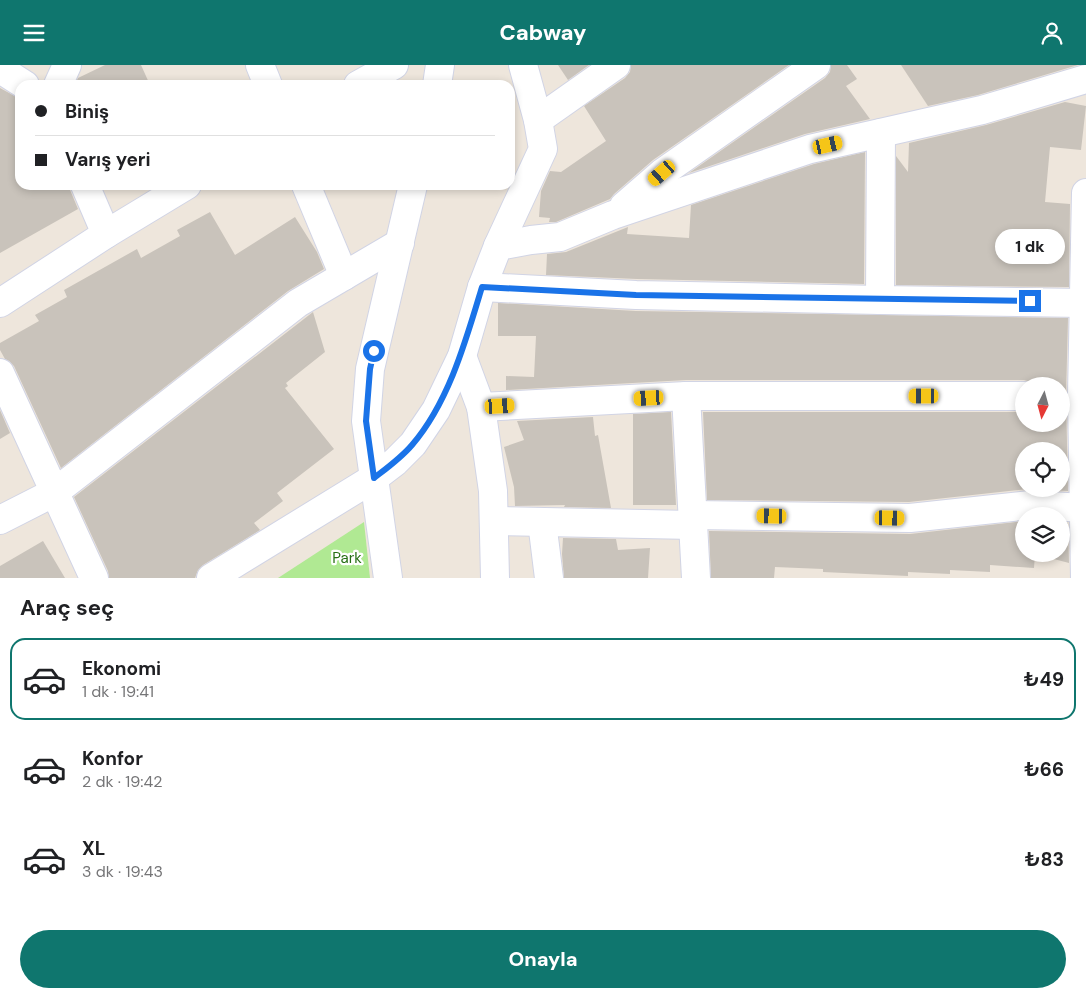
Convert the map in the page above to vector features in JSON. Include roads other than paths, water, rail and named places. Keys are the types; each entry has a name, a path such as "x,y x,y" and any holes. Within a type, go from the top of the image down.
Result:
{"street":[{"path":"60,80 67,65"},
{"path":"260,65 266,80"},
{"path":"367,80 394,65"},
{"path":"438,80 440,65"},
{"path":"211,578 374,478 413,444 436,410 462,356 482,287 498,246 543,149 538,121 523,65"},
{"path":"538,121 616,65"},
{"path":"613,215 662,173 816,65"},
{"path":"0,69 17,80"},
{"path":"498,246 560,237 613,215 810,149 982,110 1086,79"},
{"path":"880,300 881,133"},
{"path":"87,190 106,234"},
{"path":"0,303 106,234 179,190"},
{"path":"308,190 344,276"},
{"path":"388,578 366,421 370,369 412,190"},
{"path":"1085,578 1085,508 1076,396 1085,272 1086,193"},
{"path":"0,520 54,492 298,303 400,243"},
{"path":"482,287 636,295 1083,303"},
{"path":"462,356 481,407 493,491 495,578"},
{"path":"0,373 94,578"},
{"path":"481,407 686,395 1015,396"},
{"path":"686,395 696,578"},
{"path":"495,521 910,518 1030,505 1085,508"},
{"path":"542,522 549,578"}],"park label":[{"name":"Park","path":"347,558"}]}
